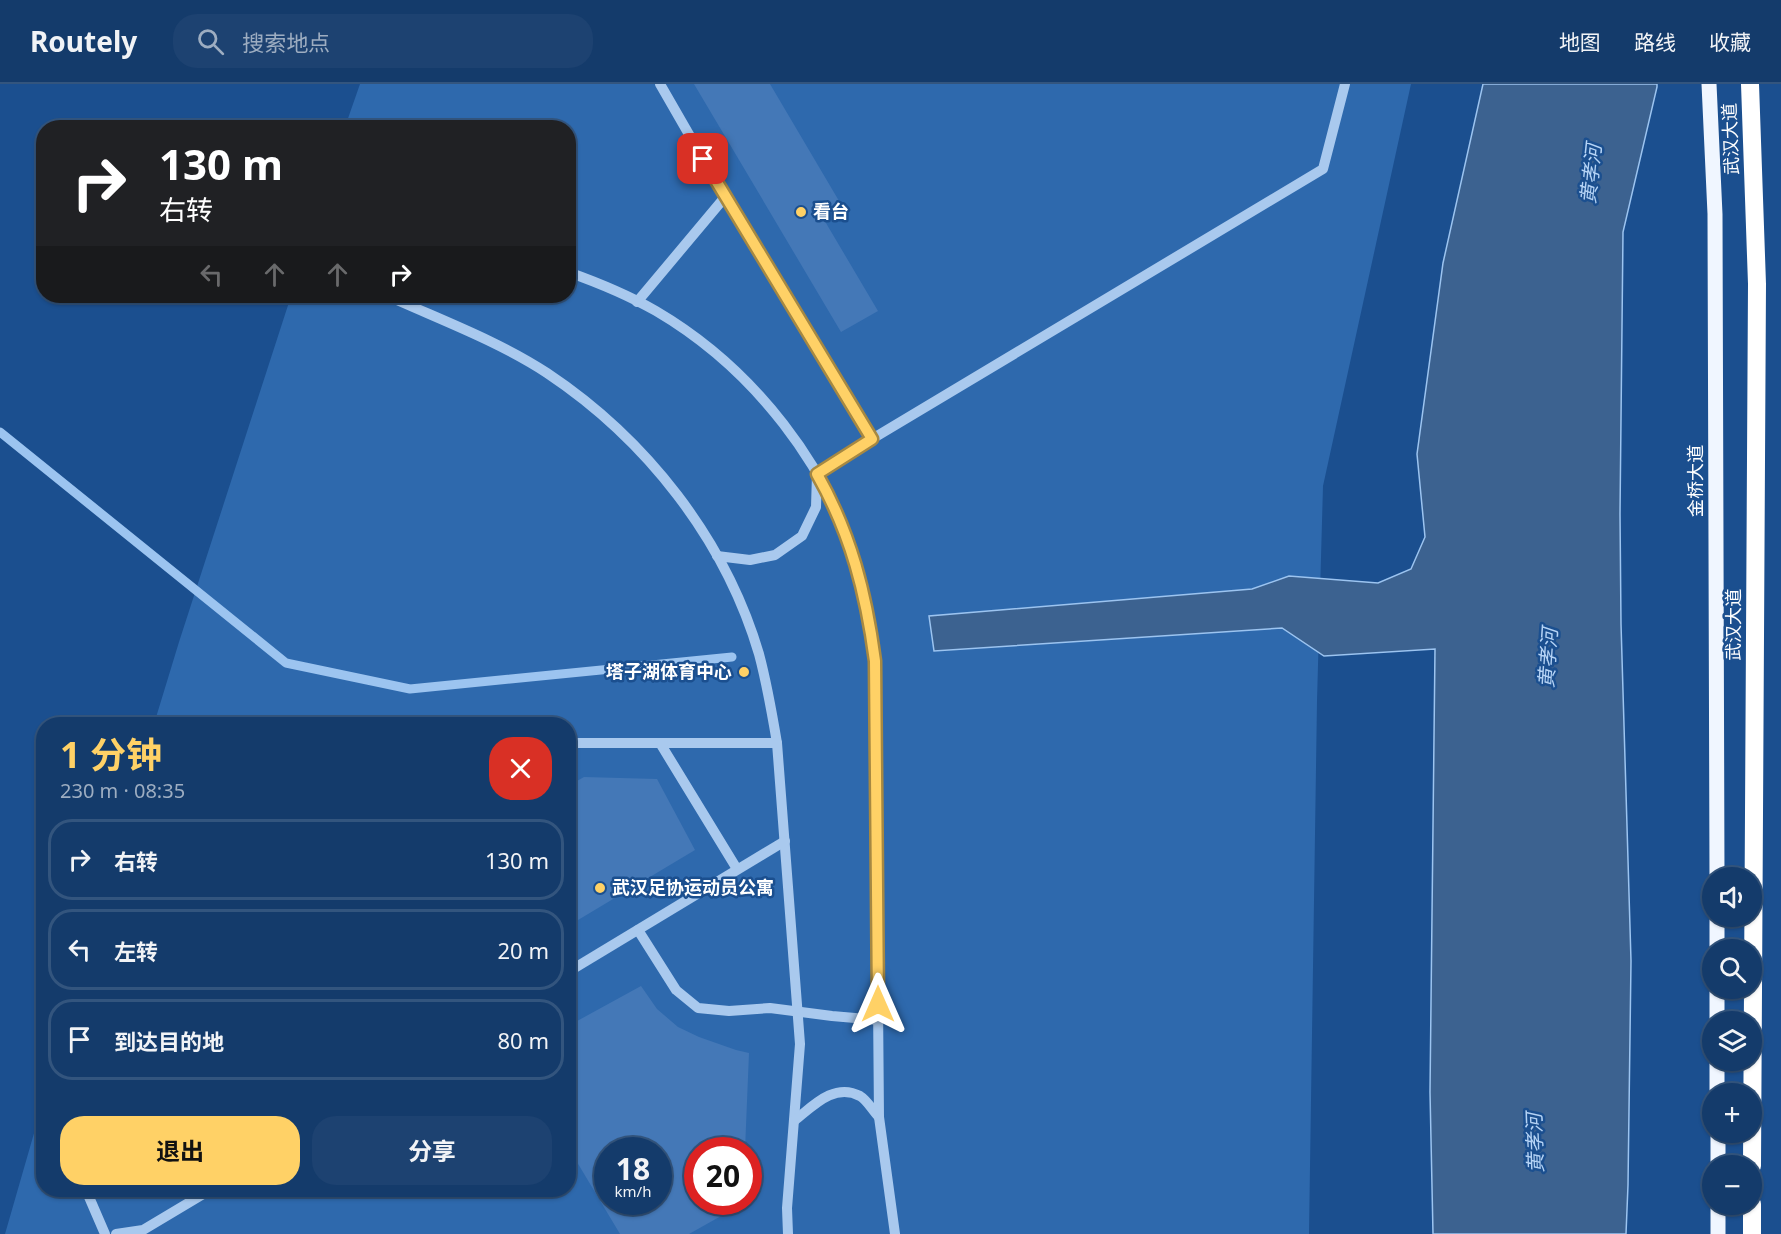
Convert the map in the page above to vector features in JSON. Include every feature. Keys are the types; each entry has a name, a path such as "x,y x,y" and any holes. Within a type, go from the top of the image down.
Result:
{"highway":[{"name":"武汉大道","path":"1750,84 1757,284 1752,1155"},
{"path":"1752,1215 1752,1234"}],"main road":[{"name":"金桥大道","path":"1709,84 1715,214 1717,867"},
{"path":"1718,1215 1718,1234"}],"lane":[{"path":"660,84 724,197 872,439"},
{"path":"817,474 1323,169 1345,84"},
{"path":"638,302 724,197"},
{"path":"576,275 618,292 656,311 723,360 753,388 780,420 817,474 845,532 860,574 875,661 879,1117 895,1234"},
{"path":"404,303 508,350 546,372 616,426 675,491 700,527 743,609 770,698 777,743 798,1011 800,1044 787,1208 788,1234"},
{"path":"717,556 750,560 775,555 802,536 816,507 817,474"},
{"path":"576,743 777,743"},
{"path":"660,743 737,869"},
{"path":"576,967 785,841"},
{"path":"638,930 676,990 698,1008 729,1011 770,1008 878,1020"},
{"path":"794,1121 824,1097 841,1091 860,1096 879,1117"},
{"path":"89,1197 105,1234"},
{"path":"116,1234 143,1230 198,1197"}],"shaded area":[{"name":"塔子湖体育中心","path":"360,84 1411,84 1323,486 1317,701 1309,1234 5,1234 36,1126 36,1197 576,1197 576,717 156,717 289,303 576,303 576,120 347,120"}],"water":[{"name":"黄孝河","path":"1483,84 1657,84 1623,232 1621,624 1631,961 1626,1234 1433,1234 1430,1092 1435,649 1324,656 1282,628 934,651 929,616 1252,589 1289,576 1378,583 1411,569 1425,537 1417,454 1443,263"}],"building":[{"name":"看台","path":"694,84 770,84 842,206 823,218 878,311 841,332"},
{"name":"武汉足协运动员公寓","path":"584,777 657,779 695,850 576,921 576,782"},
{"path":"641,986 657,1009 678,1027 699,1037 749,1053 746,1137 684,1137 684,1215 723,1215 689,1234 620,1234 609,1215 672,1215 672,1137 594,1137 594,1190 576,1160 576,1022"}],"waterway":[{"path":"0,432 286,663 410,689 732,657"}],"place":[{"name":"看台","path":"801,212"},
{"name":"塔子湖体育中心","path":"744,672"},
{"name":"武汉足协运动员公寓","path":"600,888"}],"route":[{"path":"703,159 872,439 817,474 845,532 860,574 875,661 878,1004"}]}
